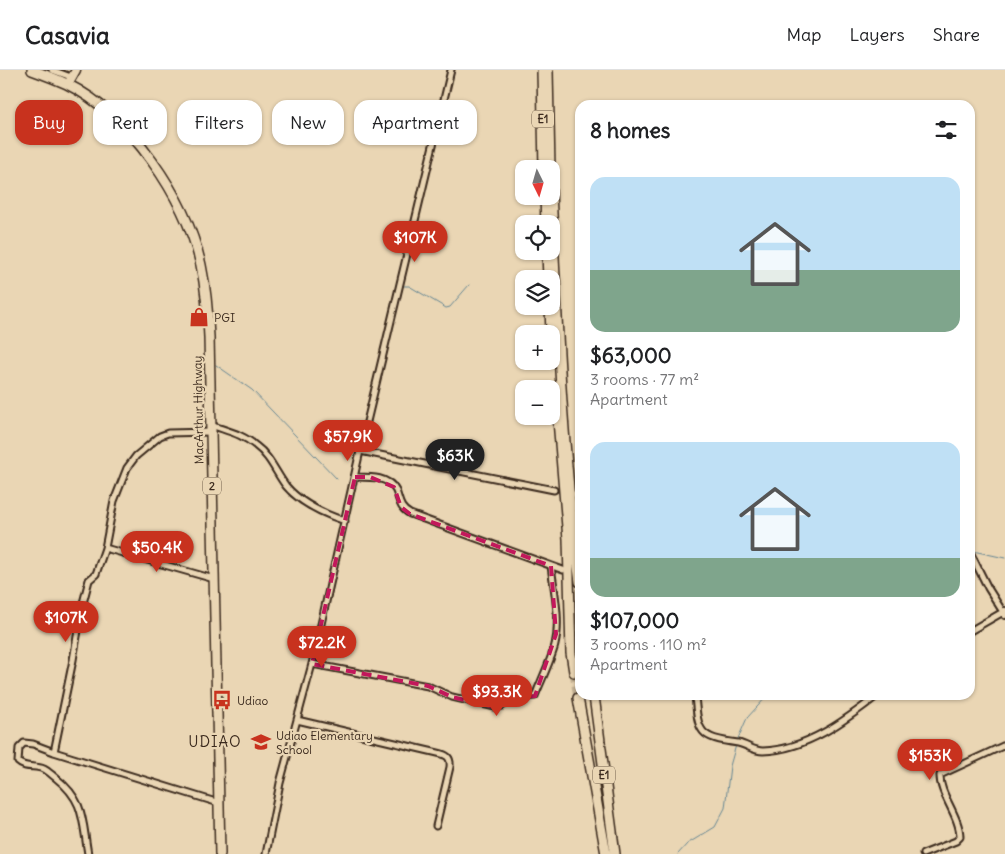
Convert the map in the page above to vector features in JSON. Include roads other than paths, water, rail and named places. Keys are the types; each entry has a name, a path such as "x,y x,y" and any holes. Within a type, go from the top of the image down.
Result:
{"highway":[{"name":"MacArthur Highway","path":"32,70 69,81 109,114 151,158 174,196 192,235 200,264 208,316 220,854"},
{"name":"E1","path":"542,70 544,160"},
{"name":"E1","path":"548,70 550,160"},
{"path":"552,205 558,351 575,534"},
{"path":"554,370 568,539 571,653 574,672"},
{"name":"E1","path":"578,700 606,854"},
{"name":"E1","path":"595,700 615,854"}],"main road":[{"path":"69,81 76,70"}],"street":[{"path":"52,70 69,81"},
{"path":"266,854 280,783 312,664 360,451 451,70"},
{"path":"54,752 82,607 89,580 96,574 105,548 114,501 127,468 133,460 160,436 168,433 211,428 233,431 256,445 266,455 294,494 316,509 345,521"},
{"path":"360,451 554,490"},
{"path":"355,477 379,479 390,484 396,490 401,507 410,514 563,570"},
{"path":"105,548 214,579"},
{"path":"975,561 988,588 1004,613 975,628"},
{"path":"312,664 428,686 452,698 495,707 502,706 515,697 535,696 553,652 556,634 556,603 551,566"},
{"path":"695,700 697,716 702,732 713,739 740,744 762,751 774,750 805,741 844,720 871,700"},
{"path":"297,720 438,752 449,757 451,760 450,767 436,826"},
{"path":"88,854 80,810 73,794 69,788 44,769 26,766 18,762 19,748 24,743 33,744 219,804"},
{"path":"922,854 956,841 960,837 949,801 943,791 940,775 1005,745"}],"waterway":[{"path":"404,286 409,286 446,308 450,307 469,285"},
{"path":"216,365 252,390 337,479"},
{"path":"975,551 1005,558"},
{"path":"737,741 747,718 763,700"},
{"path":"678,854 687,844 715,827 725,808 730,766 736,745"}],"tunnel":[{"path":"574,672 575,678"}],"place":[{"name":"PGI","path":"199,317"},
{"name":"Udiao","path":"222,700"},
{"name":"Udiao Elementary School","path":"261,742"}],"district":[{"name":"UDIAO","path":"215,741"}]}
